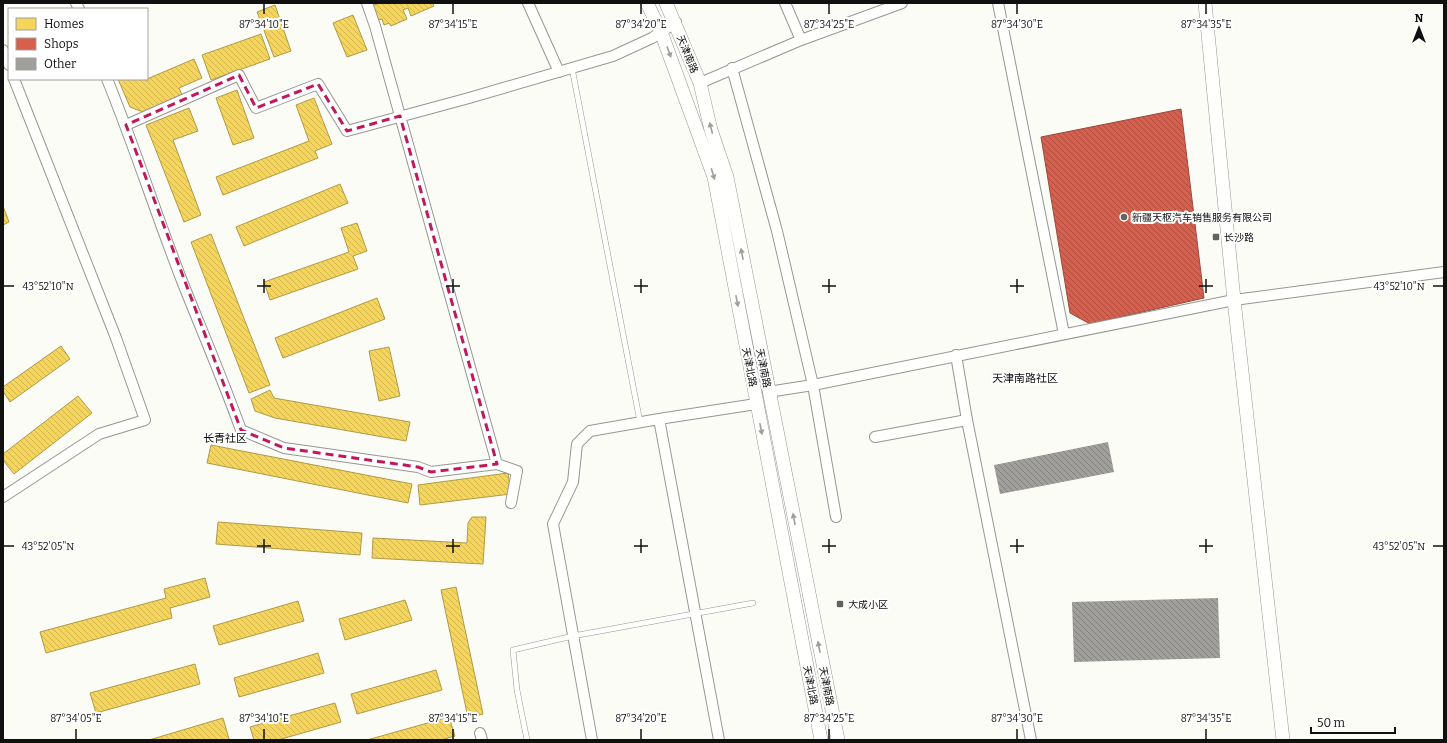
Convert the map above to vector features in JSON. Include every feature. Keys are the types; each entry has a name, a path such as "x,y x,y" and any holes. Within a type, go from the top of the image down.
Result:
{"street":[{"path":"367,3 375,26 497,464"},
{"path":"528,3 559,72"},
{"name":"天津北路","path":"648,3 661,32 714,176 756,404 820,735"},
{"name":"天津南路","path":"666,3 676,22 700,83 711,130 727,177 768,392 838,740"},
{"path":"785,3 801,40"},
{"path":"700,83 732,68 801,40 902,3"},
{"path":"998,3 1064,334"},
{"path":"1205,3 1234,300 1283,740"},
{"path":"126,125 239,75 256,108 318,84 347,131 613,56 661,32 676,22"},
{"path":"3,50 8,62"},
{"path":"732,68 777,231 813,385 836,516"},
{"path":"3,497 99,434 145,420 116,338 14,80"},
{"path":"107,80 126,125 182,280 224,383 241,430 284,448 418,467 431,472 497,464 517,471 511,503"},
{"path":"768,392 813,385 1234,300 1444,272"},
{"path":"956,355 967,420 1031,740"},
{"path":"592,740 554,524 573,482 577,444 590,431 756,404"},
{"path":"659,419 719,740"},
{"path":"875,438 967,420"},
{"path":"820,735 835,726"}],"lane":[{"path":"572,68 640,422"},
{"path":"527,740 517,690 513,650 573,636 754,603"}],"highlighted area":[{"path":"239,75 256,108 318,84 347,131 400,116 497,464 431,472 418,467 284,448 241,430 126,125"}],"building: Homes":[{"path":"379,3 433,3 434,6 411,16 408,8 403,10 407,19 391,26 389,23 384,25 382,19 378,20 372,6"},
{"path":"275,5 291,51 274,57 257,12"},
{"path":"353,15 367,50 347,57 333,23"},
{"path":"261,34 270,59 211,80 202,55"},
{"path":"194,59 202,78 179,88 182,95 143,112 130,107 118,80 148,80 148,79"},
{"path":"237,90 254,138 233,145 216,98"},
{"path":"314,98 332,144 315,151 318,158 223,195 216,177 309,141 296,105"},
{"path":"189,108 198,131 173,140 201,215 184,222 146,125"},
{"path":"340,184 348,203 244,246 236,227"},
{"path":"3,206 9,222 3,225"},
{"path":"357,223 367,251 353,256 358,269 270,300 264,282 349,252 341,228"},
{"path":"211,234 270,385 249,393 191,242"},
{"path":"377,298 385,319 283,358 275,338"},
{"path":"61,346 70,359 10,402 3,391 3,387"},
{"path":"389,347 400,396 379,401 369,351"},
{"path":"270,390 274,398 410,422 406,441 275,418 255,411 251,399"},
{"path":"78,396 92,413 14,474 3,460 3,454"},
{"path":"211,445 412,484 408,503 207,463"},
{"path":"508,473 511,494 420,505 418,485"},
{"path":"472,517 486,517 483,564 372,558 373,538 467,543 468,523"},
{"path":"218,522 362,533 360,555 216,544"},
{"path":"205,578 210,597 170,608 172,618 46,653 40,632 166,598 164,589"},
{"path":"456,587 483,714 468,718 441,590"},
{"path":"405,600 412,620 345,640 339,619"},
{"path":"298,601 304,621 219,645 213,626"},
{"path":"318,653 324,673 239,697 234,678"},
{"path":"195,664 200,684 96,713 90,693"},
{"path":"436,670 442,690 357,714 351,694"},
{"path":"335,703 341,722 278,740 254,740 250,727"},
{"path":"449,717 455,736 441,740 367,740"},
{"path":"223,718 229,739 226,740 149,740"}],"building: Shops":[{"name":"新疆天枢汽车销售服务有限公司","path":"1181,109 1204,298 1090,324 1070,313 1041,137"}],"building: Other":[{"path":"1108,442 1114,472 1000,494 994,465"},
{"path":"1218,598 1220,658 1074,662 1072,602"}],"place":[{"name":"新疆天枢汽车销售服务有限公司","path":"1124,217"},
{"name":"长沙路","path":"1216,237"},
{"name":"大成小区","path":"840,604"}],"district":[{"name":"天津南路社区","path":"1025,378"},
{"name":"长青社区","path":"225,438"}]}
